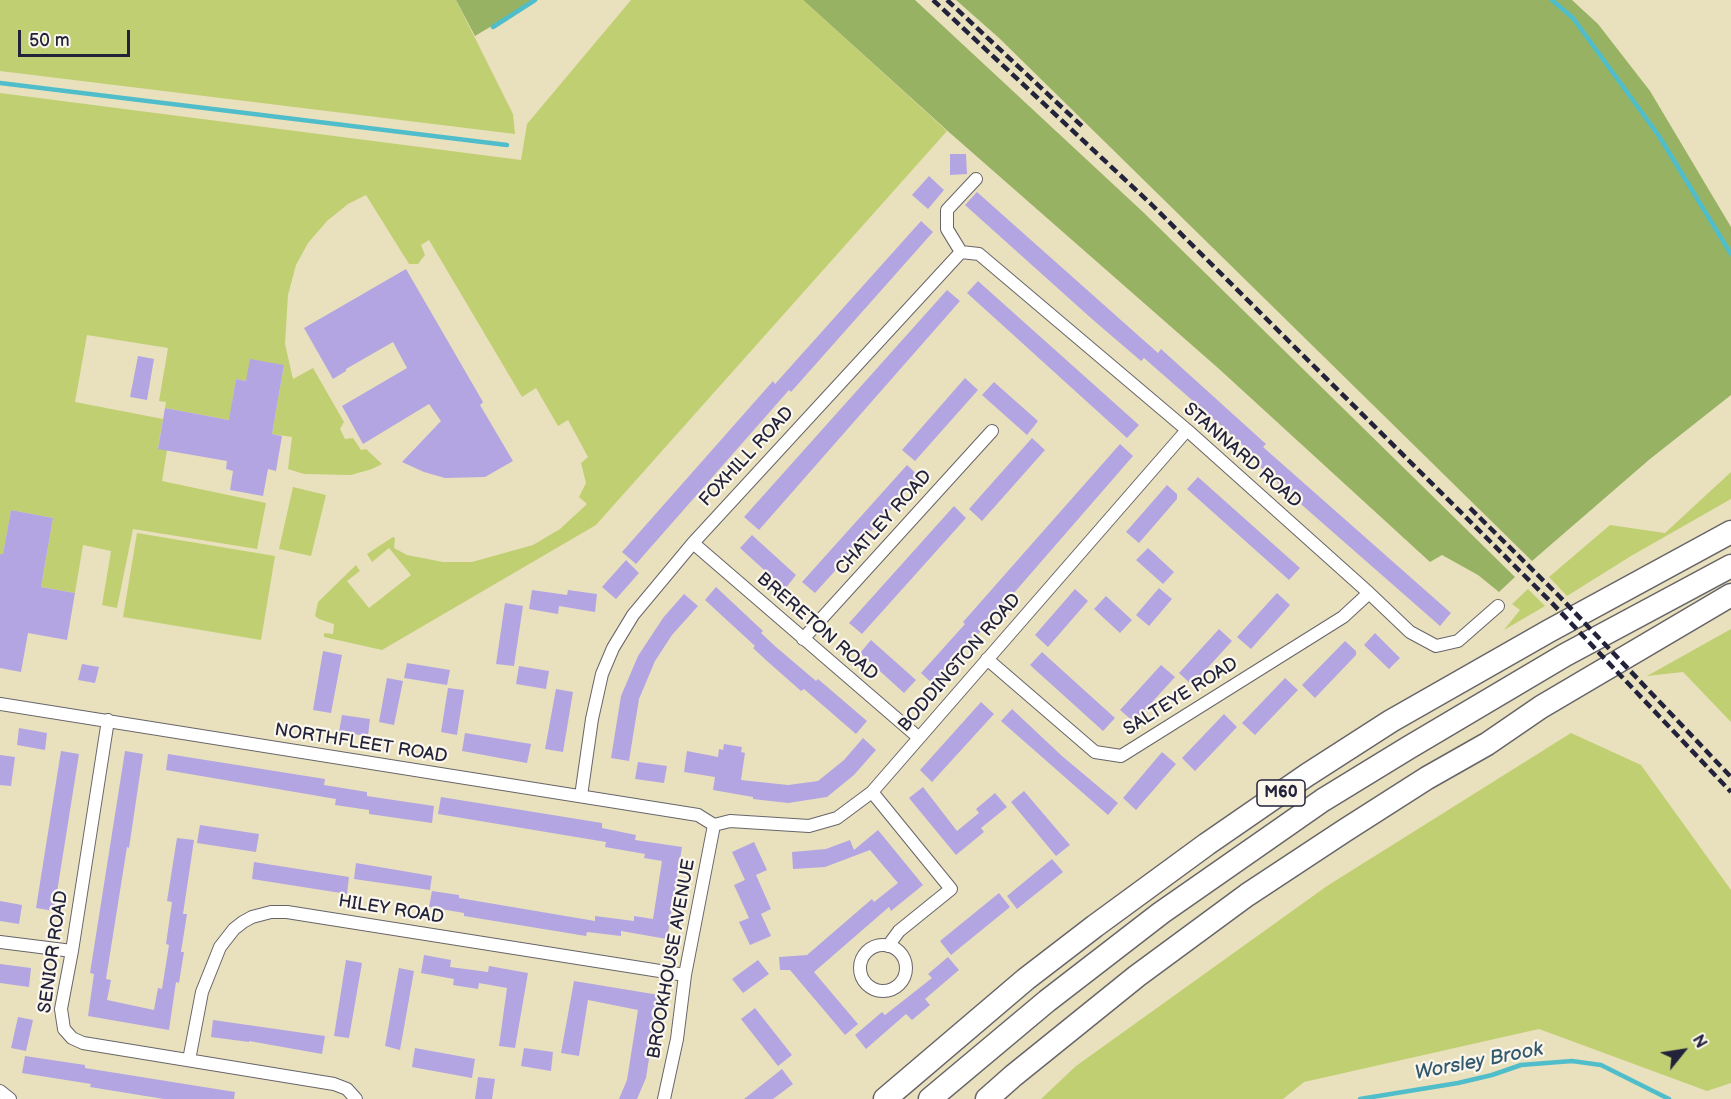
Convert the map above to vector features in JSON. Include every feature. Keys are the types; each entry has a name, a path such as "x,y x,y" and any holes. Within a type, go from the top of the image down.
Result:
{"highway":[{"name":"M60","path":"885,1099 970,1025 1095,926 1307,775 1401,715 1725,534"},
{"name":"M60","path":"930,1099 1047,1001 1133,934 1323,800 1408,747 1565,656 1731,566"},
{"path":"1487,744 1542,707 1731,595"},
{"path":"987,1099 1128,982 1219,914 1353,825 1427,778 1487,744 1547,715 1731,612"}],"street":[{"path":"961,252 947,229 947,210 976,179"},
{"name":"STANNARD ROAD","path":"961,252 979,254 1187,430 1370,593 1410,632 1436,646 1458,641 1498,606"},
{"name":"FOXHILL ROAD","path":"581,796 592,719 602,674 633,615 693,543 961,252"},
{"name":"BODDINGTON ROAD","path":"714,825 730,821 809,826 837,818 872,792 1187,430"},
{"name":"CHATLEY ROAD","path":"803,639 992,431"},
{"name":"BRERETON ROAD","path":"693,543 918,737"},
{"name":"SALTEYE ROAD","path":"987,659 1095,752 1122,756 1343,616 1370,593"},
{"name":"NORTHFLEET ROAD","path":"0,704 698,814 714,825"},
{"name":"SENIOR ROAD","path":"108,720 61,1017 64,1029 72,1038 83,1043 334,1084 347,1089 356,1099"},
{"path":"872,792 951,889 899,931 888,946"},
{"name":"BROOKHOUSE AVENUE","path":"664,1099 677,1039 685,975 714,825"},
{"name":"HILEY ROAD","path":"189,1059 202,992 220,947 234,929 243,922 271,912 298,914 685,975"},
{"path":"0,942 72,951"},
{"path":"0,1091 10,1099"}],"green space":[{"path":"0,0 456,0 513,114 515,134 0,71"},
{"path":"456,0 535,0 475,36"},
{"path":"631,0 803,0 947,131 596,525 382,650 324,637 324,633 333,634 334,624 315,616 318,602 356,565 360,571 347,581 369,608 411,575 389,548 372,562 367,554 393,537 395,538 394,548 407,555 443,562 472,562 533,545 560,529 587,504 579,497 586,483 581,463 588,457 568,420 558,426 536,388 522,397 429,240 421,245 425,255 418,264 409,264 366,195 348,204 327,221 308,243 296,265 288,295 285,344 293,379 313,368 344,422 340,429 345,439 353,438 361,450 366,449 382,464 351,475 304,474 288,469 292,437 272,434 284,365 246,381 236,379 232,403 240,422 165,408 166,402 159,401 168,348 87,335 75,402 163,419 158,448 167,450 162,481 266,503 257,549 133,529 117,608 102,605 111,551 83,545 75,593 41,587 53,518 11,510 3,554 0,554 0,93 521,160 527,124"},
{"path":"803,0 915,0 1143,212 1515,577 1499,592 1478,575 1442,555 1430,562 1218,368 950,133"},
{"path":"956,0 1572,0 1598,24 1650,91 1731,227 1731,395 1650,459 1532,561 999,38"},
{"path":"1731,472 1731,499 1631,556 1567,596 1549,577 1610,525 1665,533"},
{"path":"293,487 326,495 311,556 279,549"},
{"path":"137,533 275,556 261,640 123,617"},
{"path":"1528,589 1545,606 1504,630 1520,610 1512,604"},
{"path":"1731,629 1731,722 1683,672 1647,676"},
{"path":"1571,733 1641,765 1731,890 1731,1083 1707,1091 1539,1029 1304,1082 1283,1099 1041,1099 1076,1066 1327,886"}],"building":[{"path":"950,154 966,154 967,174 950,175"},
{"path":"929,176 944,190 928,209 912,195"},
{"path":"977,192 1158,353 1161,349 1266,444 1263,447 1451,613 1440,626 1258,465 1261,462 1225,429 1144,358 1141,361 1092,319 965,205"},
{"path":"921,221 933,232 791,392 789,390 636,564 622,552 773,381 775,384"},
{"path":"406,269 483,402 480,405 513,461 485,477 445,478 402,462 441,421 429,404 363,444 342,406 407,368 393,342 333,379 304,328"},
{"path":"978,281 1139,425 1127,438 967,293"},
{"path":"947,290 960,301 759,530 744,517"},
{"path":"138,356 154,359 147,400 130,397"},
{"path":"250,359 284,365 272,434 282,436 276,471 268,469 263,496 230,490 233,471 226,469 227,461 158,449 165,408 229,420 236,379 246,381"},
{"path":"965,378 978,390 915,461 902,450"},
{"path":"994,382 1038,421 1027,435 982,395"},
{"path":"1032,438 1045,450 982,521 969,509"},
{"path":"1120,444 1133,456 934,685 921,673"},
{"path":"907,465 920,477 815,593 802,582"},
{"path":"1198,477 1300,568 1289,580 1187,489"},
{"path":"1167,485 1177,494 1177,499 1139,543 1126,532"},
{"path":"954,506 966,518 862,634 849,623"},
{"path":"11,510 53,518 41,587 75,593 67,640 28,633 21,672 0,668 0,554 3,554"},
{"path":"752,535 796,575 785,589 740,548"},
{"path":"1148,548 1174,572 1163,584 1136,560"},
{"path":"626,560 639,573 616,599 602,587"},
{"path":"716,587 763,631 761,633 776,647 867,721 856,734 804,689 801,691 767,661 753,648 755,646 705,600"},
{"path":"1159,588 1172,599 1149,626 1136,615"},
{"path":"1075,589 1088,601 1048,647 1035,635"},
{"path":"532,590 567,595 568,590 597,594 595,612 559,606 558,614 529,609"},
{"path":"1277,593 1290,605 1251,649 1237,637"},
{"path":"684,594 698,606 672,635 655,661 639,699 629,761 611,758 621,696 638,656 663,618"},
{"path":"1106,596 1132,620 1120,633 1094,609"},
{"path":"505,603 523,606 514,666 496,664"},
{"path":"1219,629 1232,641 1192,685 1179,673"},
{"path":"1375,633 1400,658 1389,669 1364,645"},
{"path":"871,640 916,680 904,693 860,653"},
{"path":"1345,641 1356,651 1356,655 1315,698 1302,685"},
{"path":"323,651 342,655 331,713 313,710"},
{"path":"1042,652 1115,718 1103,731 1030,665"},
{"path":"407,663 450,670 447,685 404,678"},
{"path":"82,664 99,667 95,683 78,680"},
{"path":"1161,665 1175,677 1134,722 1120,710"},
{"path":"519,666 549,671 546,689 516,684"},
{"path":"387,678 403,681 394,725 379,722"},
{"path":"1285,678 1298,690 1255,735 1242,723"},
{"path":"448,688 464,690 457,735 441,732"},
{"path":"556,689 573,692 563,752 545,749"},
{"path":"981,702 994,714 932,782 920,770"},
{"path":"1012,709 1062,756 1118,803 1108,815 1001,721"},
{"path":"1224,714 1237,727 1195,771 1182,758"},
{"path":"342,715 370,719 368,736 339,732"},
{"path":"19,728 47,733 45,750 17,745"},
{"path":"465,733 531,744 527,763 462,751"},
{"path":"863,738 876,750 854,775 827,797 788,803 753,799 753,797 713,790 715,777 684,772 687,751 718,757 719,749 723,750 724,744 742,747 741,752 745,753 741,780 788,785 818,781 844,760"},
{"path":"61,751 79,754 54,911 36,908"},
{"path":"125,751 143,754 106,979 111,980 107,1000 154,1010 158,988 162,989 169,945 166,944 172,902 167,901 177,838 194,840 183,914 187,914 181,952 184,952 179,983 176,982 169,1030 88,1016 94,974 90,973"},
{"path":"1162,752 1176,764 1136,810 1123,798"},
{"path":"168,754 325,779 324,785 367,792 367,796 434,806 432,823 369,814 369,810 335,805 336,799 166,770"},
{"path":"0,755 15,757 11,786 0,785"},
{"path":"638,762 667,766 664,783 635,779"},
{"path":"923,787 957,831 979,813 976,809 995,793 1007,807 981,828 984,832 956,855 909,798"},
{"path":"1024,791 1070,845 1056,856 1011,802"},
{"path":"441,797 602,823 602,828 636,835 635,840 682,847 667,939 621,931 621,936 587,932 586,936 464,916 464,913 429,907 432,891 459,895 459,898 595,921 595,916 634,921 634,916 653,919 662,861 644,858 645,854 605,847 606,842 438,814"},
{"path":"200,825 259,834 256,852 197,843"},
{"path":"878,830 923,885 891,911 889,907 814,972 858,1024 845,1035 790,970 780,970 779,957 807,955 872,899 874,902 898,883 870,850 825,867 793,869 792,852 826,849 850,840 854,850"},
{"path":"754,842 767,870 756,875 771,909 761,914 771,936 750,945 739,922 749,918 734,885 745,880 732,852"},
{"path":"1052,859 1063,872 1017,909 1007,896"},
{"path":"254,862 349,877 347,894 252,879"},
{"path":"356,863 432,876 430,890 354,879"},
{"path":"999,893 1010,907 951,955 940,941"},
{"path":"0,901 22,905 19,924 0,921"},
{"path":"424,955 451,960 450,967 488,972 489,966 528,973 515,1048 499,1046 507,988 479,983 478,989 453,985 454,979 421,973"},
{"path":"948,957 959,970 925,999 930,1005 912,1020 906,1014 866,1049 855,1035 882,1012 885,1015 932,978 928,974"},
{"path":"346,960 362,963 349,1038 334,1036"},
{"path":"758,960 769,974 743,993 732,979"},
{"path":"0,964 31,968 29,987 0,983"},
{"path":"399,968 414,971 400,1050 385,1046"},
{"path":"574,981 659,995 646,1078 637,1099 619,1099 627,1080 638,1010 588,1000 579,1056 561,1053"},
{"path":"755,1008 792,1055 778,1066 741,1019"},
{"path":"18,1017 33,1020 26,1051 11,1048"},
{"path":"213,1020 325,1036 322,1054 211,1037"},
{"path":"415,1048 475,1059 472,1078 412,1067"},
{"path":"524,1048 553,1052 551,1071 521,1066"},
{"path":"25,1056 235,1092 234,1099 164,1099 90,1087 91,1084 22,1073"},
{"path":"782,1069 793,1084 773,1099 744,1099"},
{"path":"478,1077 495,1079 492,1099 475,1099"}],"waterway":[{"path":"493,27 535,0"},
{"path":"1552,0 1573,18 1659,136 1731,254"},
{"path":"0,83 507,145"},
{"name":"Worsley Brook","path":"1360,1099 1458,1083 1521,1065 1572,1061 1601,1065 1669,1099"}],"railway":[{"path":"933,0 1151,204 1551,602 1731,792"},
{"path":"947,0 1083,127"},
{"path":"1470,508 1560,597 1731,777"}]}
